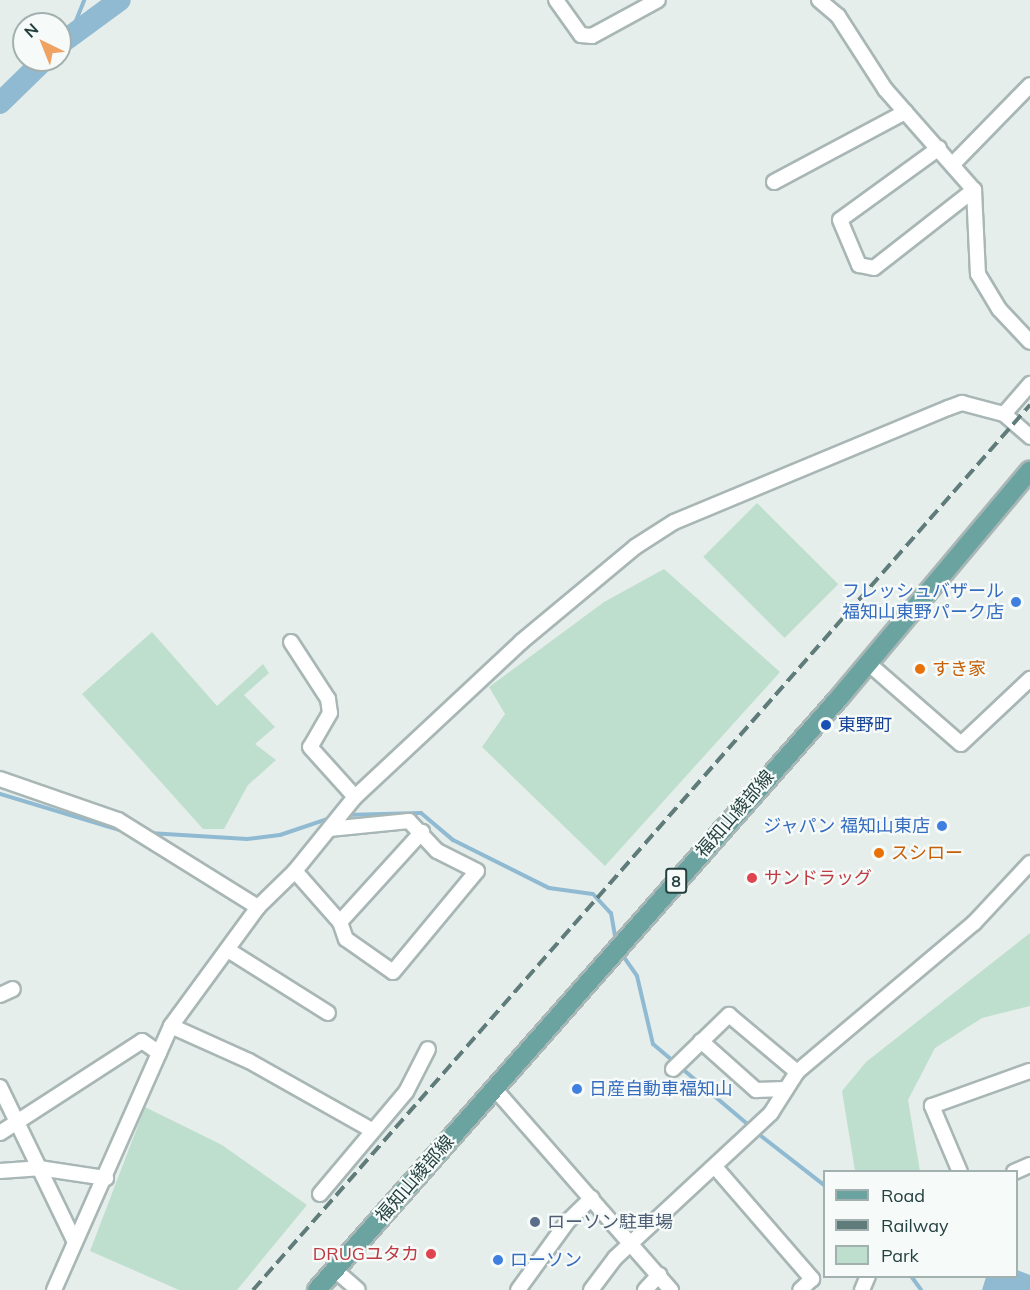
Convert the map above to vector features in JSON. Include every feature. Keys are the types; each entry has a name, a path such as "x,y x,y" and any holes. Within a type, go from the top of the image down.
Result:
{"main road":[{"name":"福知山綾部線","path":"317,1290 868,663 1030,470"}],"street":[{"path":"556,0 581,35 592,36 658,0"},
{"path":"819,0 838,16 905,112 974,190 978,274 999,309 1030,342"},
{"path":"953,164 1030,85"},
{"path":"774,182 905,112"},
{"path":"939,148 840,220 859,265 874,268 974,190"},
{"path":"1004,414 1030,384"},
{"path":"54,1290 106,1178 171,1026 258,906 295,871 352,800 589,584 674,522 962,403 1004,414 1030,437"},
{"path":"291,642 328,699 330,714 310,747 352,800"},
{"path":"868,663 961,744 1030,679"},
{"path":"0,779 118,820 258,906"},
{"path":"295,871 340,922 346,939 393,972 477,871 437,851 422,832 409,821 332,826"},
{"path":"340,922 422,832"},
{"path":"591,1290 632,1245 716,1168 771,1113 796,1072 974,923 1030,863"},
{"path":"228,950 328,1013"},
{"path":"673,1069 729,1015 796,1072"},
{"path":"171,1026 249,1061 373,1131"},
{"path":"0,1133 142,1041 159,1053"},
{"path":"701,1041 756,1090 786,1089"},
{"path":"320,1194 406,1092 428,1049"},
{"path":"959,1170 932,1106 1030,1071"},
{"path":"0,1087 75,1242"},
{"path":"494,1088 671,1290"},
{"path":"0,1172 39,1168 106,1178"},
{"path":"716,1168 812,1279 800,1290"},
{"path":"518,1290 568,1221 592,1198"},
{"path":"335,1270 358,1290"},
{"path":"645,1290 659,1275"}],"green space":[{"path":"757,503 838,584 785,638 703,557"},
{"path":"664,569 780,672 605,866 482,747 505,714 489,687 604,602"},
{"path":"152,632 217,706 263,664 269,673 244,695 275,727 255,744 276,760 248,785 224,829 203,829 82,694"},
{"path":"1030,933 1030,1006 982,1018 935,1048 908,1100 920,1170 855,1170 842,1091 866,1062"},
{"path":"145,1107 222,1145 307,1205 237,1290 179,1290 90,1251"}],"water":[{"path":"1018,1270 1030,1275 1030,1290 982,1290 986,1278 1018,1278"}],"waterway":[{"path":"72,30 84,0"},
{"path":"72,35 120,0"},
{"path":"0,103 32,72"},
{"path":"0,794 126,832"},
{"path":"346,815 421,813 453,840 549,888 593,894 611,913 616,941"},
{"path":"149,833 247,839 280,835 336,816"},
{"path":"621,953 637,976 653,1044 751,1127"},
{"path":"756,1132 823,1184"},
{"path":"912,1278 921,1290"}],"railway":[{"path":"253,1290 1030,405"}],"place":[{"name":"フレッシュバザール 福知山東野パーク店","path":"1016,602"},
{"name":"すき家","path":"920,669"},
{"name":"東野町","path":"826,725"},
{"name":"ジャパン 福知山東店","path":"942,826"},
{"name":"スシロー","path":"879,853"},
{"name":"サンドラッグ","path":"752,878"},
{"name":"日産自動車福知山","path":"577,1089"},
{"name":"ローソン駐車場","path":"535,1222"},
{"name":"DRUGユタカ","path":"431,1254"},
{"name":"ローソン","path":"498,1260"}]}
